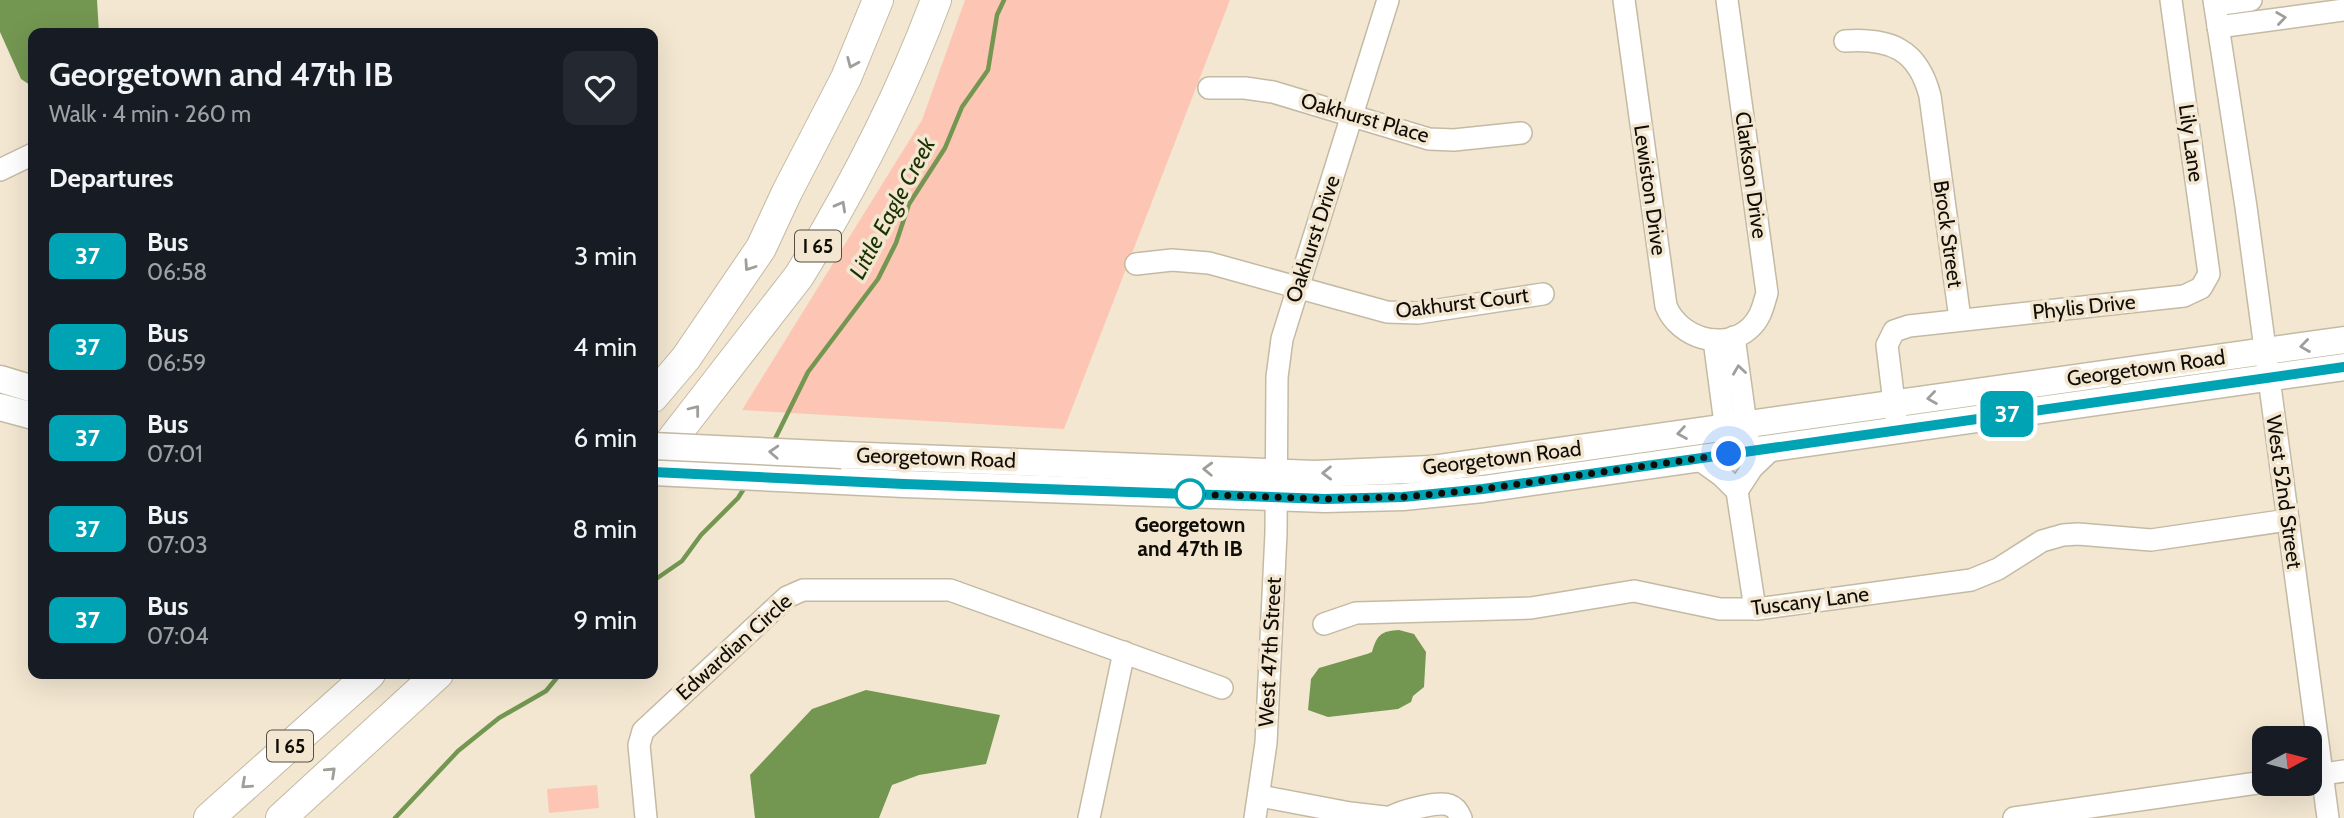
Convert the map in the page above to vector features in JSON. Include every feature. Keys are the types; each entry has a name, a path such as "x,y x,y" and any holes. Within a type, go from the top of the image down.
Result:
{"highway":[{"name":"I 65","path":"658,391 687,358 761,248 786,192 846,78 878,0"},
{"name":"I 65","path":"658,458 799,276 818,246 893,104 936,0"},
{"name":"I 65","path":"209,818 364,679"},
{"name":"I 65","path":"281,818 433,679"}],"main road":[{"name":"Georgetown Road","path":"658,446 1010,460 1276,485 1349,499 1434,494 1750,451 1895,417 2266,351 2344,340"},
{"name":"Georgetown Road","path":"658,472 819,480 1276,485 1315,474 1431,469 1736,426 1895,417 2344,367"},
{"path":"0,379 28,387"},
{"path":"0,407 28,415"}],"street":[{"name":"Oakhurst Drive","path":"1276,485 1279,357 1285,328 1388,0"},
{"name":"Lewiston Drive","path":"1624,0 1666,306 1683,329 1698,337 1725,339"},
{"name":"Clarkson Drive","path":"1725,339 1754,324 1762,311 1767,293 1727,0"},
{"name":"Lily Lane","path":"2171,0 2209,274 2204,284"},
{"path":"2214,2 2251,0"},
{"name":"West 52nd Street","path":"2214,2 2266,351 2311,726"},
{"path":"2218,27 2344,10"},
{"name":"Brock Street","path":"1845,41 1886,42 1910,56 1922,71 1930,96 1959,319"},
{"name":"Oakhurst Place","path":"1209,88 1245,88 1273,92 1438,140 1521,133"},
{"path":"0,170 28,156"},
{"name":"Oakhurst Court","path":"1136,264 1171,260 1204,262 1298,287 1363,308 1400,313 1543,294"},
{"name":"Phylis Drive","path":"1959,319 2184,296 2204,284"},
{"path":"1895,417 1887,351 1891,335 1909,326 1959,319"},
{"path":"1725,339 1736,426 1750,451 1752,468 1737,491"},
{"path":"1697,458 1737,491 1755,609"},
{"name":"West 47th Street","path":"1255,818 1266,743 1276,485"},
{"name":"Tuscany Lane","path":"1324,624 1356,613 1531,608 1634,591 1720,609 1755,609 1971,580 1997,569 2042,541 2063,535 2151,540 2288,520"},
{"name":"Edwardian Circle","path":"646,818 639,745 643,731 787,597 796,592 810,589 944,589 1222,688"},
{"path":"1089,818 1124,652"},
{"path":"2322,774 2344,771"},
{"path":"2014,818 2252,784"},
{"path":"1260,796 1392,818 1401,811 1445,804 1452,807 1461,818"},
{"name":"West 52nd Street","path":"2322,796 2328,818"}],"shaded area":[{"path":"0,0 97,0 99,28 28,28 28,84 21,79 0,32"},
{"path":"965,0 1230,0 1064,429 742,410 922,120"},
{"path":"1399,630 1414,634 1426,652 1424,687 1413,696 1411,702 1398,709 1328,717 1308,710 1311,679 1319,668 1372,652 1381,635"},
{"path":"866,690 1000,715 986,764 919,775 892,785 879,818 755,818 750,775 812,709"},
{"path":"597,785 599,808 549,813 547,789"}],"waterway":[{"name":"Little Eagle Creek","path":"774,441 808,372 878,279 896,243 909,204 945,148 962,107 988,70 997,15 1004,0"},
{"name":"Little Eagle Creek","path":"658,578 682,561 701,535 738,498 745,487"},
{"name":"Little Eagle Creek","path":"395,818 458,751 499,718 546,691 556,679"}],"bus line":[{"name":"37","path":"658,472 1297,499 1403,497 1483,489 2344,367"}],"place":[{"name":"Georgetown and 47th IB","path":"1190,494"}],"route":[{"path":"1190,494 1325,499 1403,497 1483,489 1729,454"}]}
